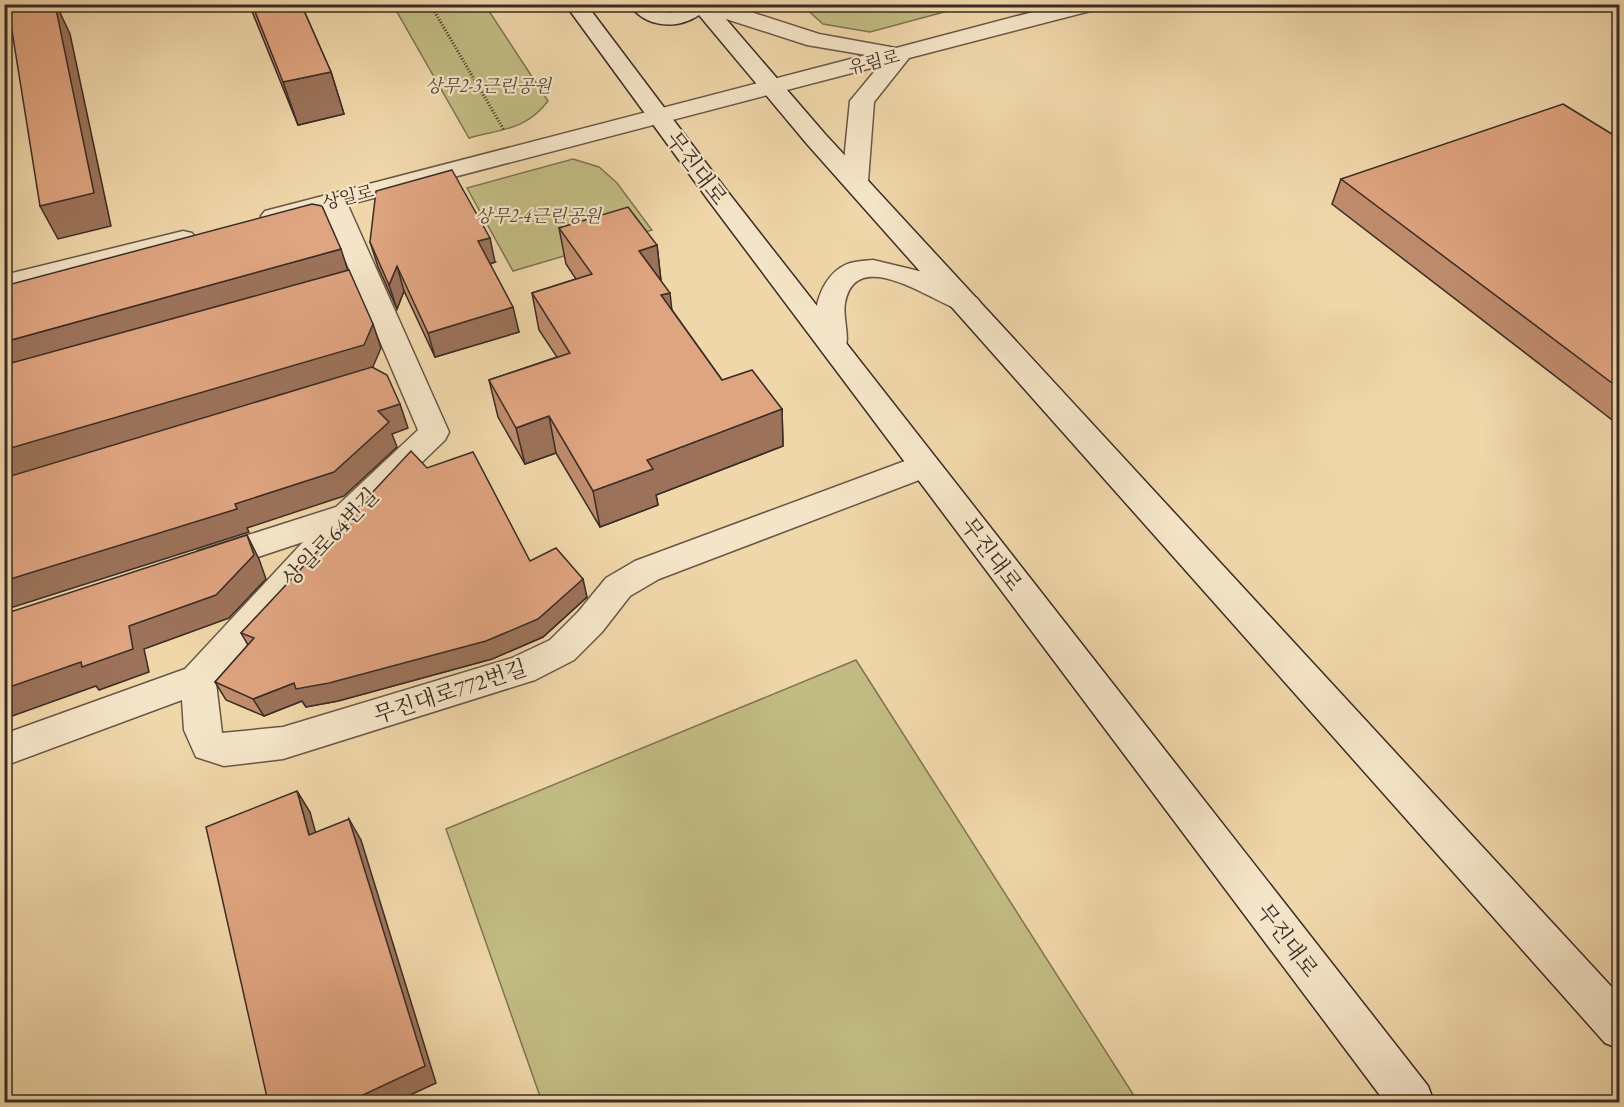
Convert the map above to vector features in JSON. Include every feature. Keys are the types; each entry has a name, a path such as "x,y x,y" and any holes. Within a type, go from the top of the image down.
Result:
{"street":[{"name":"무진대로","path":"575,4 658,118 1412,1102"},
{"path":"639,4 654,15 672,21 684,17 701,4"},
{"path":"701,4 815,40 900,55 862,101 855,181"},
{"path":"701,4 771,88 1620,1028"},
{"name":"유림로","path":"658,118 1090,4"},
{"name":"상일로","path":"253,221 658,118"},
{"name":"상일로64번길","path":"4,750 198,679 348,515 434,432 392,376 355,283 333,201"},
{"path":"4,284 207,233"},
{"path":"833,346 832,300 841,281 868,268 884,268 915,277 967,304"},
{"name":"무진대로772번길","path":"198,679 202,730 209,746 224,750 283,743 522,670 562,650 590,622 618,587 647,570 924,466"},
{"path":"182,569 348,515"}],"path":[{"path":"430,4 502,129 554,144"}],"green space":[{"path":"950,4 955,9 870,32 823,24 802,5"},
{"name":"상무2-3근린공원","path":"393,5 485,5 548,101 540,111 522,123 469,138"},
{"name":"상무2-4근린공원","path":"573,159 599,167 617,183 652,230 513,271 467,188"},
{"path":"856,660 1138,1102 542,1102 446,829"}],"building":[{"path":"55,4 94,193 40,206 9,12"},
{"path":"252,4 301,4 331,72 283,82"},
{"path":"1563,104 1620,139 1620,389 1341,179"},
{"path":"452,170 490,238 478,241 513,307 428,333 397,266 389,285 370,242 376,191"},
{"path":"312,204 322,206 341,249 4,342 4,286"},
{"path":"628,207 657,245 639,251 670,293 661,295 722,380 752,370 782,409 647,460 653,469 593,491 549,416 516,428 489,380 570,353 532,293 592,274 559,228"},
{"path":"349,270 373,324 364,345 4,450 4,365"},
{"path":"372,367 387,375 400,404 378,411 389,422 334,472 235,504 237,509 4,581 4,478"},
{"path":"411,451 427,468 473,452 530,561 556,548 583,579 538,619 486,641 329,683 296,689 294,683 253,699 215,682 254,638 241,633"},
{"path":"247,535 254,555 216,595 129,626 133,649 82,667 81,662 4,689 4,614"},
{"path":"297,791 309,835 349,819 425,1066 348,1102 268,1102 206,827"}]}
